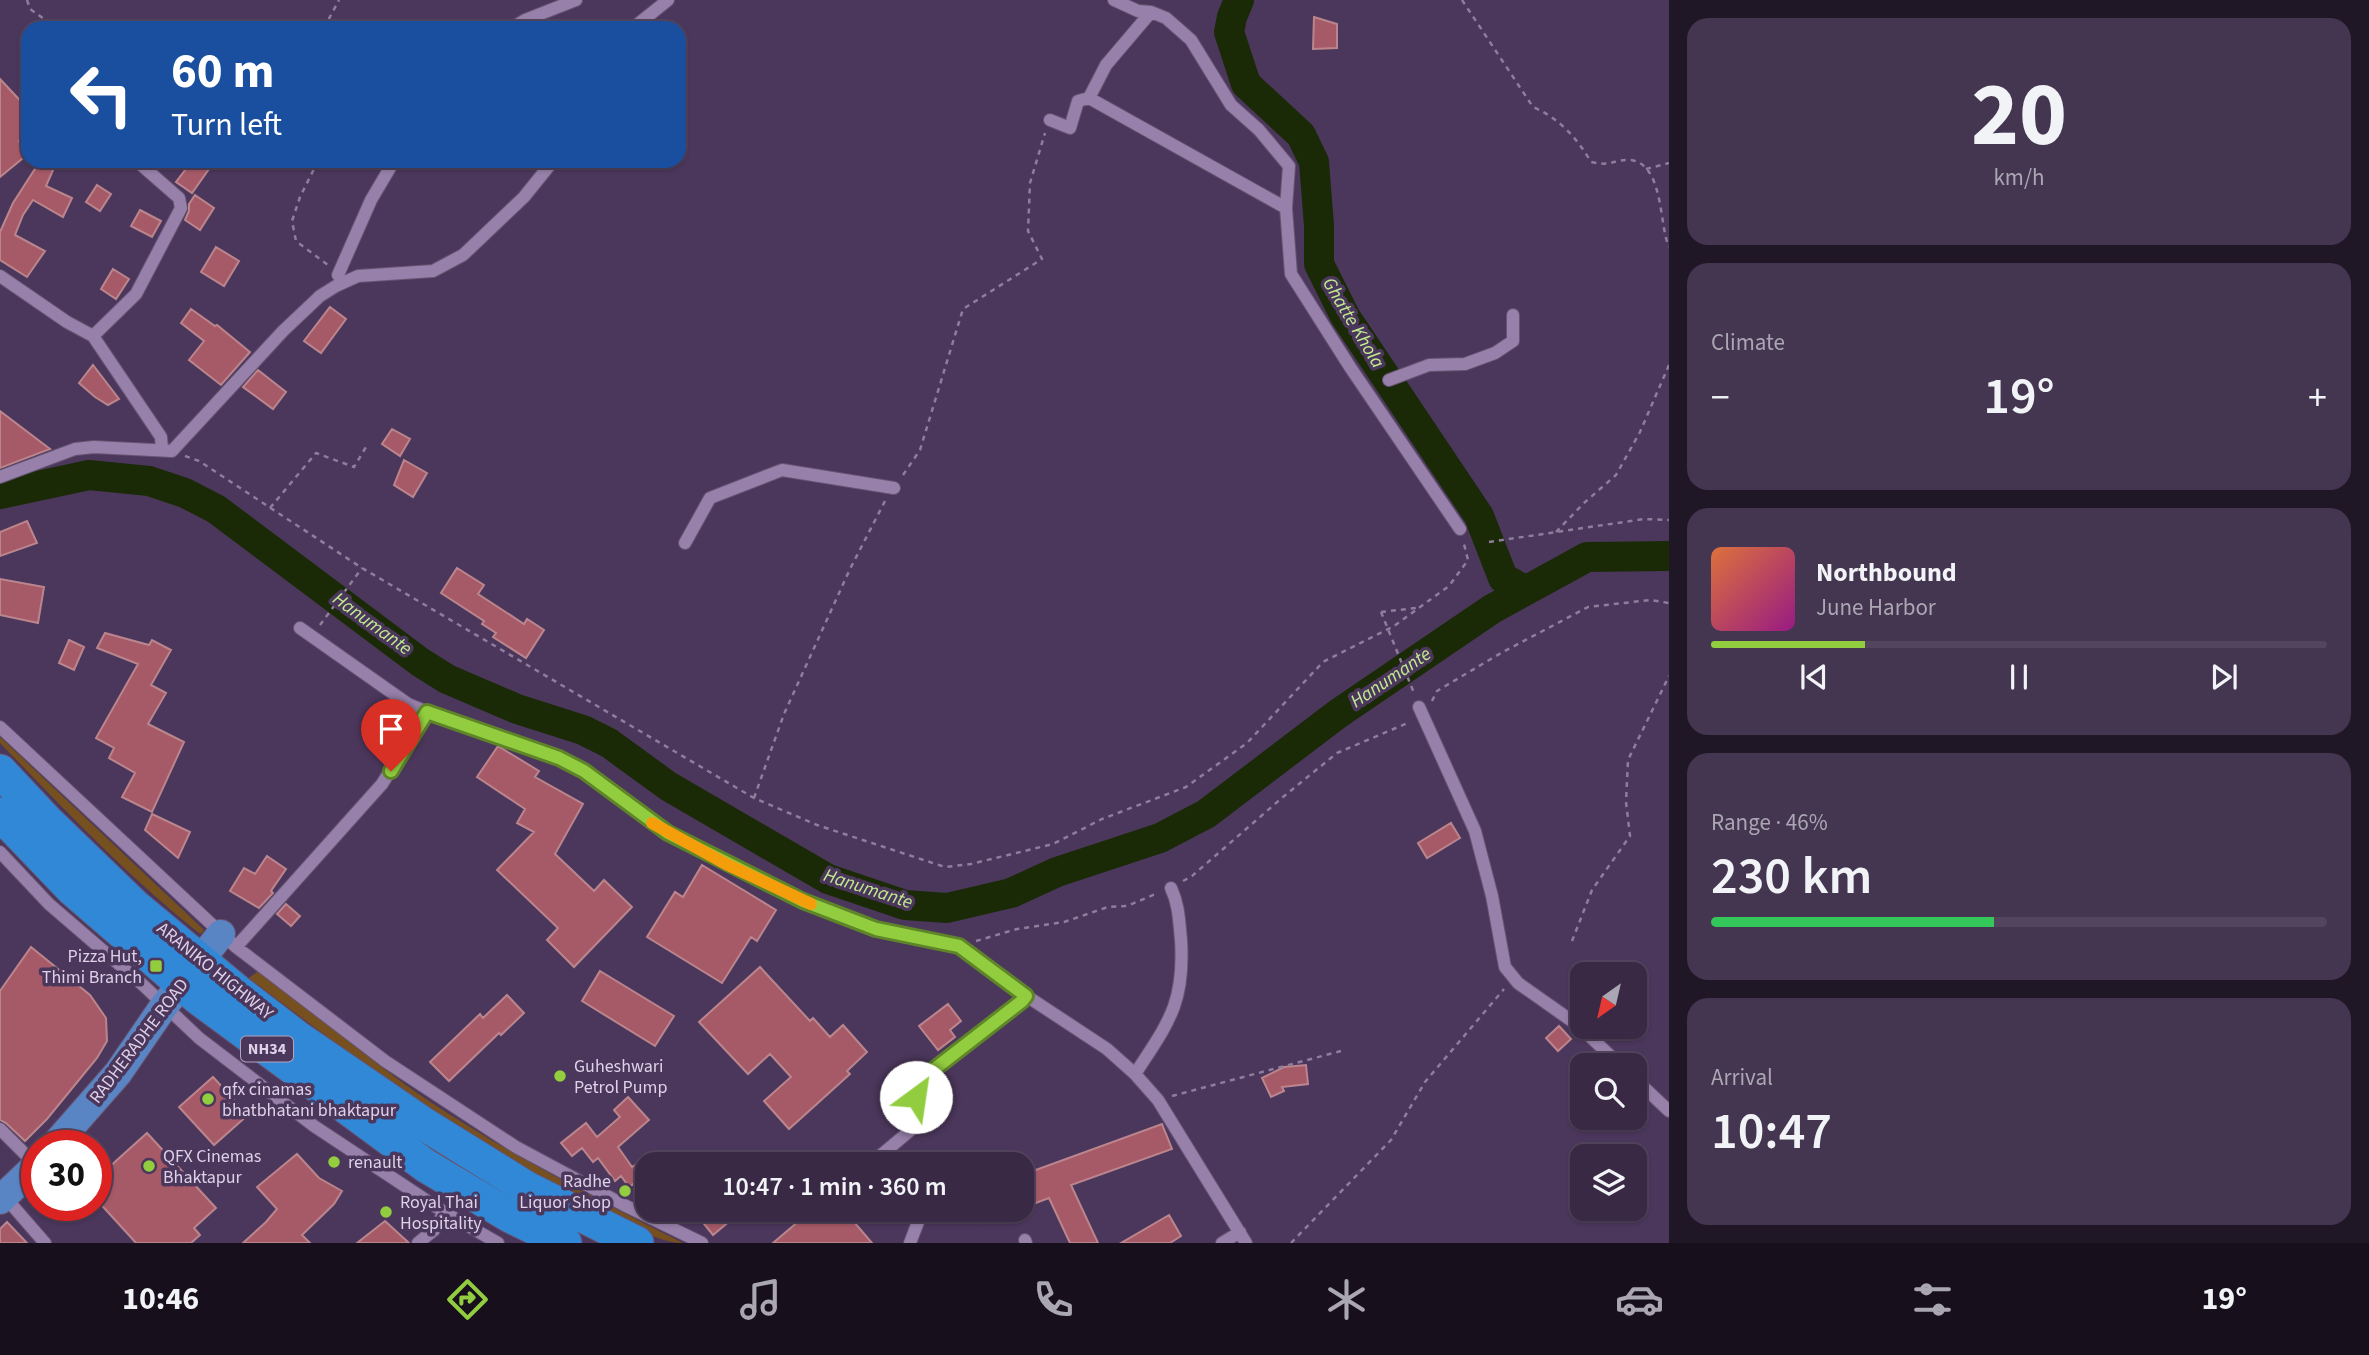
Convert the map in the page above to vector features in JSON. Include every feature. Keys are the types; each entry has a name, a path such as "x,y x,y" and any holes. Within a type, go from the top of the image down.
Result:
{"highway":[{"name":"ARANIKO HIGHWAY","path":"0,771 46,820 136,906 182,984 297,1037 424,1124 527,1188 637,1243"},
{"name":"ARANIKO HIGHWAY","path":"0,814 72,889 182,984 415,1158 510,1216 565,1243"}],"main road":[{"name":"RADHERADHE ROAD","path":"68,1130 118,1073 182,984 229,941"},
{"path":"2,1198 21,1180"}],"street":[{"path":"523,21 576,0"},
{"path":"642,21 668,0"},
{"path":"1114,0 1138,11 1152,12 1166,18 1192,40 1231,105 1259,130 1289,166 1286,208 1291,274 1350,367 1460,529"},
{"path":"1089,98 1106,65 1152,12"},
{"path":"1049,120 1070,128 1078,101 1089,98 1286,208"},
{"path":"93,336 136,294 181,208 179,198 145,168"},
{"path":"338,275 371,200 390,168"},
{"path":"0,477 75,449 94,447 167,450 320,296 358,276 433,271 463,255 524,197 547,168"},
{"path":"0,276 66,322 93,336 167,450"},
{"path":"1389,380 1429,365 1465,364 1495,353 1513,341 1513,315"},
{"path":"685,543 710,499 782,470 894,488"},
{"path":"300,628 394,695 427,712 559,758 584,771 668,833 803,901 876,929 947,942 964,949 1026,996 1107,1049 1135,1074 1158,1100 1243,1237 1222,1243"},
{"path":"1421,711 1475,831 1492,896 1505,967 1518,983 1579,1026 1607,1053"},
{"path":"229,941 382,784 427,712"},
{"path":"0,727 229,941 385,1060 516,1147 702,1243"},
{"path":"0,852 49,904 143,985 182,984 199,1038 314,1126 444,1212 498,1243"},
{"path":"1135,1074 1168,1023 1178,1000 1183,968 1178,903 1171,888"},
{"path":"885,1152 930,1114 916,1097 919,1081 1026,996"},
{"path":"1647,1090 1669,1111"},
{"path":"0,1129 21,1150"},
{"path":"2,1198 45,1243"},
{"path":"418,1243 434,1230 444,1212"},
{"path":"910,1243 918,1222"}],"path":[{"path":"27,0 30,9 47,21"},
{"path":"328,21 339,0"},
{"path":"1462,0 1533,107 1549,114 1579,142 1591,162 1605,165 1629,160 1646,169 1658,192 1669,247"},
{"path":"754,797 784,714 850,569 883,505 920,450 963,309 1042,259 1028,231 1030,183 1049,120"},
{"path":"1646,169 1669,163"},
{"path":"314,168 292,221 296,241 338,275"},
{"path":"1556,532 1616,475 1640,432 1669,365"},
{"path":"270,508 316,453 354,467 366,447"},
{"path":"167,450 199,461 362,568 754,797 817,825 945,867 971,864 1052,844 1102,819 1186,787 1247,743 1323,662 1394,626 1449,586 1468,560 1460,529"},
{"path":"1489,542 1643,519 1669,520"},
{"path":"313,634 362,568"},
{"path":"964,949 980,939 1017,929 1064,922 1108,906 1127,906 1171,888 1192,876 1337,753 1421,711 1437,691 1501,653 1588,607 1650,600 1669,603"},
{"path":"1414,693 1381,612 1419,607"},
{"path":"1572,941 1592,890 1630,836 1626,802 1628,760 1669,676"},
{"path":"1291,1243 1391,1140 1425,1082 1500,995 1512,976"},
{"path":"1158,1100 1341,1051"}],"shaded area":[{"path":"0,737 204,930 202,933 173,912 97,842 0,743"},
{"path":"257,972 267,977 390,1073 493,1141 635,1218 635,1222 642,1222 683,1243 656,1237 565,1192 518,1165 381,1075 249,978"}],"building":[{"path":"1314,17 1337,24 1337,48 1313,49"},
{"path":"0,79 21,102 21,160 0,177"},
{"path":"36,168 54,168 46,186 72,198 63,217 33,200 23,215 15,235 45,251 27,277 0,260 0,232 13,203"},
{"path":"187,168 209,169 192,193 176,182"},
{"path":"97,185 111,194 100,211 86,202"},
{"path":"195,195 214,208 200,230 185,220 189,204"},
{"path":"140,210 161,221 152,237 131,226"},
{"path":"216,247 239,261 224,286 201,272"},
{"path":"113,269 129,279 116,299 101,289"},
{"path":"330,307 346,319 321,353 304,341"},
{"path":"191,309 217,325 250,352 221,385 189,360 204,341 181,323"},
{"path":"93,365 119,399 108,405 79,383"},
{"path":"258,370 286,392 273,409 243,387"},
{"path":"0,411 50,449 0,468"},
{"path":"392,429 410,439 400,456 382,444"},
{"path":"404,460 427,473 413,497 394,485"},
{"path":"27,521 37,543 0,556 0,532"},
{"path":"457,568 484,585 478,594 524,624 527,619 544,630 526,658 493,637 496,633 482,624 484,621 441,593"},
{"path":"0,579 44,587 38,623 0,615"},
{"path":"105,633 149,645 152,640 171,650 151,685 166,693 148,724 184,742 152,812 122,797 135,773 109,758 114,748 96,738 138,664 97,648"},
{"path":"69,640 84,647 74,670 59,663"},
{"path":"498,746 539,771 535,777 583,804 555,854 594,891 604,880 632,907 574,967 547,940 558,928 497,870 534,832 517,823 525,809 477,777"},
{"path":"152,814 190,832 178,858 145,830"},
{"path":"1451,823 1460,838 1427,858 1418,843"},
{"path":"267,856 286,869 271,891 273,893 259,908 230,891 244,868 255,874"},
{"path":"702,865 776,910 757,941 751,937 722,983 647,937 675,892 683,897"},
{"path":"286,904 300,916 291,926 277,914"},
{"path":"31,947 90,995 106,1018 107,1041 97,1058 47,1119 36,1130 21,1130 21,1137 0,1120 0,991"},
{"path":"760,967 810,1021 813,1018 830,1037 843,1025 867,1052 847,1071 850,1074 789,1129 764,1101 791,1077 770,1054 748,1074 699,1022"},
{"path":"600,971 674,1016 655,1046 582,1001"},
{"path":"507,995 524,1013 449,1081 430,1062 480,1014 483,1018"},
{"path":"948,1004 961,1021 950,1030 955,1037 938,1050 919,1026"},
{"path":"1559,1026 1570,1040 1558,1051 1546,1038"},
{"path":"1306,1065 1308,1084 1282,1087 1284,1091 1271,1097 1262,1078 1284,1067"},
{"path":"213,1077 248,1115 214,1145 179,1107"},
{"path":"628,1097 649,1120 618,1147 632,1167 635,1165 635,1187 633,1184 629,1187 621,1176 615,1181 598,1158 593,1162 582,1148 572,1156 561,1143 586,1123 597,1137 620,1117 614,1110"},
{"path":"1162,1124 1172,1149 1071,1185 1098,1243 1070,1243 1049,1198 1034,1204 1034,1171"},
{"path":"147,1133 216,1208 194,1228 200,1235 191,1243 136,1243 112,1217 112,1165"},
{"path":"297,1154 319,1178 342,1191 334,1204 302,1235 310,1243 243,1243 277,1209 257,1187"},
{"path":"1169,1215 1181,1236 1170,1243 1121,1243"},
{"path":"385,1221 409,1243 357,1243"},
{"path":"7,1222 27,1243 0,1243 0,1229"},
{"path":"702,1222 728,1222 713,1235"},
{"path":"798,1222 854,1222 872,1243 773,1243"}],"waterway":[{"name":"Ghatte Khola","path":"1239,0 1229,32 1246,84 1301,135 1314,162 1319,264 1345,316 1479,516 1503,578 1525,590"},
{"name":"Hanumante","path":"0,494 89,475 149,481 185,493 216,509 420,662 447,679 517,709 583,730 609,743 668,786 828,879 905,905 947,908 1011,893 1057,872 1160,838 1206,814 1339,713 1492,609 1587,557 1669,556"}],"slow traffic":[{"path":"652,823 726,864 811,904"}],"place":[{"name":"Pizza Hut, Thimi Branch","path":"156,966"},
{"name":"Guheshwari Petrol Pump","path":"560,1076"},
{"name":"qfx cinamas bhatbhatani bhaktapur","path":"208,1099"},
{"name":"renault","path":"334,1162"},
{"name":"QFX Cinemas Bhaktapur","path":"149,1166"},
{"name":"Radhe Liquor Shop","path":"625,1191"},
{"name":"Royal Thai Hospitality","path":"386,1212"}],"route":[{"path":"391,771 427,712 559,758 600,781 629,806 668,833 803,901 876,929 959,946 1026,996 919,1081 916,1097"}]}
